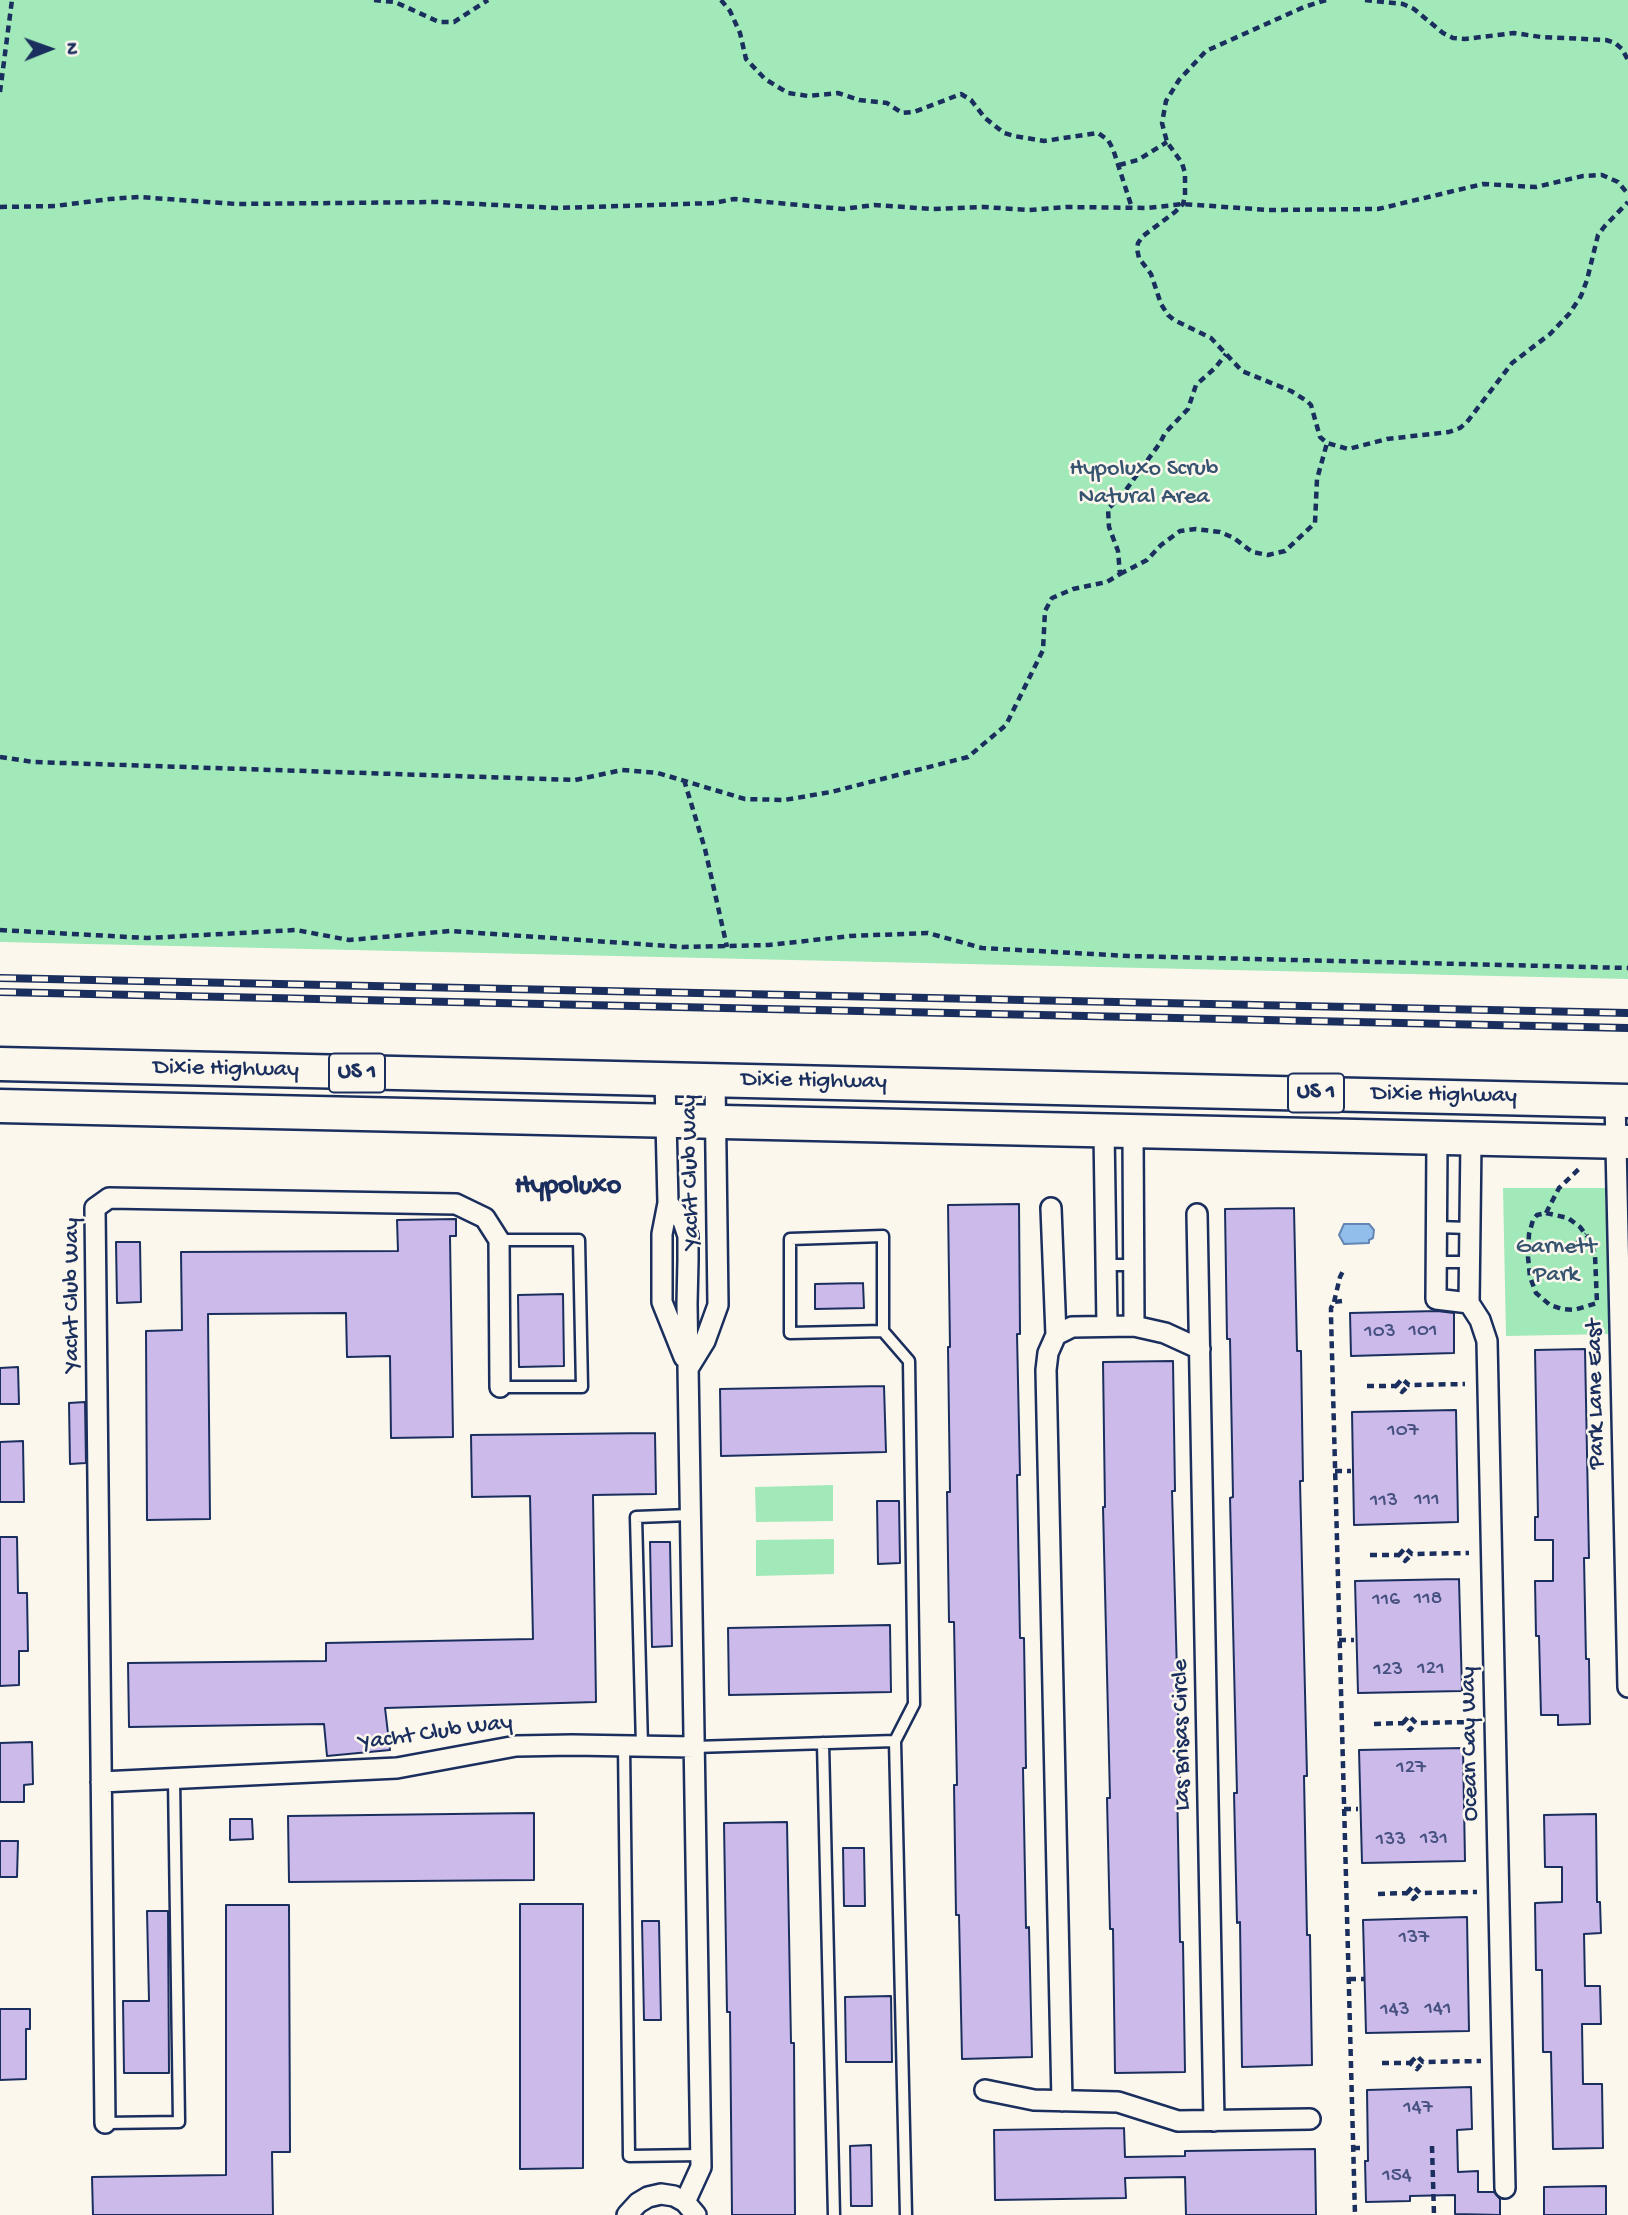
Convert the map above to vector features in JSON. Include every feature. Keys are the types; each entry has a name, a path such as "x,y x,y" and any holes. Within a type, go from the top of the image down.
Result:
{"main road":[{"name":"Dixie Highway","path":"0,1064 1622,1100"},
{"name":"Dixie Highway","path":"0,1106 1622,1142"}],"street":[{"name":"Yacht Club Way","path":"665,1080 668,1203 662,1234 662,1302 689,1367"},
{"name":"Yacht Club Way","path":"689,1367 705,1341 718,1305 715,1080"},
{"name":"Park Lane East","path":"1622,1100 1628,1687"},
{"path":"1107,1325 1106,1265 1118,1131"},
{"path":"1118,1131 1134,1265 1134,1326"},
{"path":"1437,1139 1436,1299 1469,1303"},
{"name":"Ocean Cay Way","path":"1471,1140 1469,1303 1480,1320 1486,1341 1505,2188"},
{"name":"Yacht Club Way","path":"105,2123 95,1208 109,1198 456,1204 485,1218 499,1240"},
{"name":"Yacht Club Way","path":"627,2215 638,2203 661,2194 674,2196 691,2208 701,2167 688,1236 683,1221 668,1203"},
{"path":"1051,1208 1056,1335 1048,1353 1046,1370 1062,2101"},
{"name":"Las Brisas Circle","path":"1196,1214 1214,2122"},
{"path":"499,1240 500,1387"},
{"name":"Yacht Club Way","path":"662,1258 718,1263"},
{"path":"1056,1335 1073,1327 1134,1326 1165,1333 1200,1349"},
{"name":"Yacht Club Way","path":"101,1782 397,1768 516,1746 694,1747"},
{"path":"985,2090 1034,2100 1118,2102 1178,2121 1310,2119"}],"lane":[{"path":"1437,1227 1469,1228"},
{"path":"883,1331 790,1333 790,1239 883,1236 883,1331 909,1361 914,1704 895,1741 906,2215"},
{"path":"499,1240 579,1240 582,1387 500,1387"},
{"path":"1437,1262 1469,1262"},
{"path":"1106,1265 1134,1265"},
{"path":"690,1515 636,1517 629,2156 701,2155"},
{"path":"694,1747 895,1741"},
{"path":"823,1743 834,2215"},
{"path":"105,2123 179,2122 174,1779"}],"path":[{"path":"0,92 12,0"},
{"path":"374,0 395,2 439,22 454,22 488,0"},
{"path":"721,0 730,11 740,33 746,59 765,79 788,93 808,96 838,93 859,100 887,103 902,113 914,112 961,94 971,100 985,118 1004,133 1014,136 1044,141 1098,133 1108,140 1132,208"},
{"path":"1326,0 1292,12 1206,51 1179,80 1166,101 1162,123 1167,142 1178,154 1185,173 1185,196 1175,212 1143,236 1138,243 1139,258 1151,274 1161,304 1168,315 1212,338 1242,371 1267,380 1307,401 1311,405 1320,437 1327,443 1348,449 1387,439 1449,432 1460,428 1512,363 1550,334 1569,314 1581,296 1587,280 1598,235 1628,202"},
{"path":"1365,0 1403,4 1453,38 1514,33 1606,40 1622,49 1628,60"},
{"path":"1118,165 1138,159 1167,142"},
{"path":"0,207 55,206 139,197 236,204 437,202 558,208 714,203 734,199 843,209 874,205 1029,210 1182,204 1269,210 1378,209 1483,184 1536,187 1583,176 1602,175 1618,182 1628,194"},
{"path":"1120,574 1118,551 1109,527 1108,509 1123,494 1166,433 1188,409 1196,385 1226,354"},
{"path":"0,757 33,762 575,780 622,770 658,772 745,799 784,800 844,789 968,757 1006,725 1043,650 1045,611 1052,598 1073,589 1107,582 1147,560 1180,531 1195,529 1220,533 1234,538 1252,552 1268,555 1285,551 1315,523 1317,479 1327,443"},
{"path":"684,780 705,849 727,947"},
{"path":"0,930 147,938 296,930 349,940 450,931 683,947 769,946 850,936 915,932 982,948 1129,956 1628,968"},
{"path":"1546,1213 1559,1188 1575,1171 1584,1166"},
{"path":"1546,1213 1568,1218 1586,1234 1595,1255 1597,1303 1574,1310 1550,1305 1536,1293 1530,1277 1529,1234 1533,1220 1546,1213"},
{"path":"1577,1242 1586,1234"},
{"path":"1344,1269 1331,1308 1331,1316 1355,2215"},
{"path":"1334,1303 1342,1301"},
{"path":"1395,1386 1402,1379 1409,1385 1465,1384"},
{"path":"1367,1386 1395,1386 1402,1392 1409,1385"},
{"path":"1335,1471 1351,1471"},
{"path":"1399,1555 1405,1548 1412,1554 1469,1553"},
{"path":"1370,1555 1399,1555 1405,1561 1412,1554"},
{"path":"1339,1640 1354,1640"},
{"path":"1374,1724 1403,1723 1409,1716 1416,1723"},
{"path":"1403,1723 1409,1730 1416,1723 1472,1722"},
{"path":"1344,1809 1358,1809"},
{"path":"1406,1893 1413,1886 1420,1892 1477,1892"},
{"path":"1378,1894 1406,1893 1413,1899 1420,1892"},
{"path":"1349,1979 1364,1979"},
{"path":"1410,2063 1417,2056 1423,2062 1480,2062"},
{"path":"1382,2063 1410,2063 1417,2069 1423,2062"},
{"path":"1432,2146 1434,2215"},
{"path":"1353,2148 1363,2148"}],"green space":[{"name":"Hypoluxo Scrub Natural Area","path":"0,0 1628,0 1628,979 0,942"},
{"name":"Garnett Park","path":"1503,1188 1605,1188 1610,1334 1506,1336"},
{"path":"833,1485 833,1521 756,1522 755,1487"},
{"path":"834,1539 834,1574 756,1576 756,1540"}],"water":[{"path":"1344,1224 1369,1224 1374,1230 1373,1238 1369,1243 1344,1244 1339,1235"}],"building":[{"path":"1019,1204 1020,1334 1017,1334 1020,1475 1017,1475 1020,1638 1024,1638 1026,1928 1029,1927 1032,2057 962,2059 959,1915 956,1915 954,1622 949,1622 948,1205"},
{"path":"1294,1208 1297,1351 1301,1351 1303,1481 1300,1481 1307,1776 1304,1776 1312,2065 1242,2067 1240,1922 1237,1923 1234,1793 1237,1793 1230,1498 1233,1497 1225,1209"},
{"path":"456,1219 456,1236 450,1236 453,1437 391,1438 390,1356 347,1357 346,1313 208,1314 210,1519 147,1520 146,1331 182,1330 181,1252 398,1251 397,1220"},
{"path":"116,1242 140,1242 141,1302 117,1303"},
{"path":"863,1283 864,1308 815,1309 815,1284"},
{"path":"563,1294 564,1366 519,1367 518,1295"},
{"path":"1350,1313 1454,1313 1454,1353 1351,1356"},
{"path":"1585,1349 1589,1558 1584,1558 1590,1724 1558,1725 1558,1715 1541,1715 1539,1636 1536,1636 1535,1581 1553,1581 1553,1540 1535,1540 1535,1517 1538,1517 1535,1350"},
{"path":"1173,1361 1175,1491 1172,1491 1185,2072 1115,2073 1113,1929 1110,1929 1107,1798 1110,1798 1103,1507 1103,1362"},
{"path":"18,1367 19,1404 0,1404 0,1368"},
{"path":"884,1386 886,1452 721,1456 720,1389"},
{"path":"85,1402 86,1463 70,1464 69,1403"},
{"path":"1456,1410 1458,1522 1354,1525 1352,1412"},
{"path":"655,1433 656,1494 593,1495 596,1702 385,1708 390,1750 327,1756 324,1724 129,1727 128,1663 326,1661 326,1643 533,1639 530,1496 472,1497 471,1435"},
{"path":"23,1441 24,1502 0,1502 0,1442"},
{"path":"877,1501 899,1501 900,1563 878,1564"},
{"path":"0,1537 17,1537 18,1593 27,1593 28,1651 19,1651 19,1685 0,1686"},
{"path":"650,1542 670,1542 672,1646 652,1647"},
{"path":"1459,1579 1462,1691 1358,1693 1355,1581"},
{"path":"890,1625 891,1692 729,1695 728,1628"},
{"path":"32,1742 33,1784 24,1785 24,1802 0,1802 0,1743"},
{"path":"1463,1748 1465,1861 1362,1863 1359,1750"},
{"path":"534,1813 534,1880 289,1882 288,1816"},
{"path":"1596,1814 1597,1902 1600,1902 1601,1933 1584,1934 1585,1986 1600,1986 1601,2024 1582,2024 1583,2084 1602,2084 1603,2148 1553,2149 1551,2052 1543,2052 1542,1970 1536,1970 1535,1903 1562,1902 1562,1867 1545,1867 1544,1815"},
{"path":"230,1819 252,1819 253,1839 230,1840"},
{"path":"787,1822 791,2043 794,2043 795,2215 732,2215 730,2012 727,2012 724,1823"},
{"path":"0,1841 18,1841 17,1877 0,1877"},
{"path":"843,1848 864,1848 865,1906 844,1906"},
{"path":"520,1904 583,1904 583,2168 520,2169"},
{"path":"226,1905 289,1905 290,2152 272,2152 273,2215 93,2215 92,2177 226,2175"},
{"path":"147,1911 168,1911 169,2073 124,2073 123,2001 149,2001"},
{"path":"1467,1917 1469,2031 1366,2033 1363,1920"},
{"path":"642,1921 659,1921 661,2020 644,2020"},
{"path":"891,1996 892,2062 846,2062 845,1997"},
{"path":"0,2009 30,2009 30,2029 26,2029 26,2079 0,2080"},
{"path":"1471,2087 1472,2129 1457,2130 1458,2172 1478,2171 1478,2192 1494,2192 1500,2199 1500,2215 1455,2214 1455,2195 1410,2196 1410,2201 1366,2202 1367,2090"},
{"path":"1124,2128 1125,2157 1185,2156 1185,2151 1315,2149 1316,2215 1186,2215 1185,2177 1125,2178 1126,2198 995,2200 994,2130"},
{"path":"871,2145 872,2206 851,2206 850,2146"},
{"path":"1606,2186 1606,2215 1544,2215 1544,2187"}],"railway":[{"path":"0,978 1628,1013"},
{"path":"0,992 1628,1028"}],"district":[{"name":"Hypoluxo","path":"568,1188"}]}
